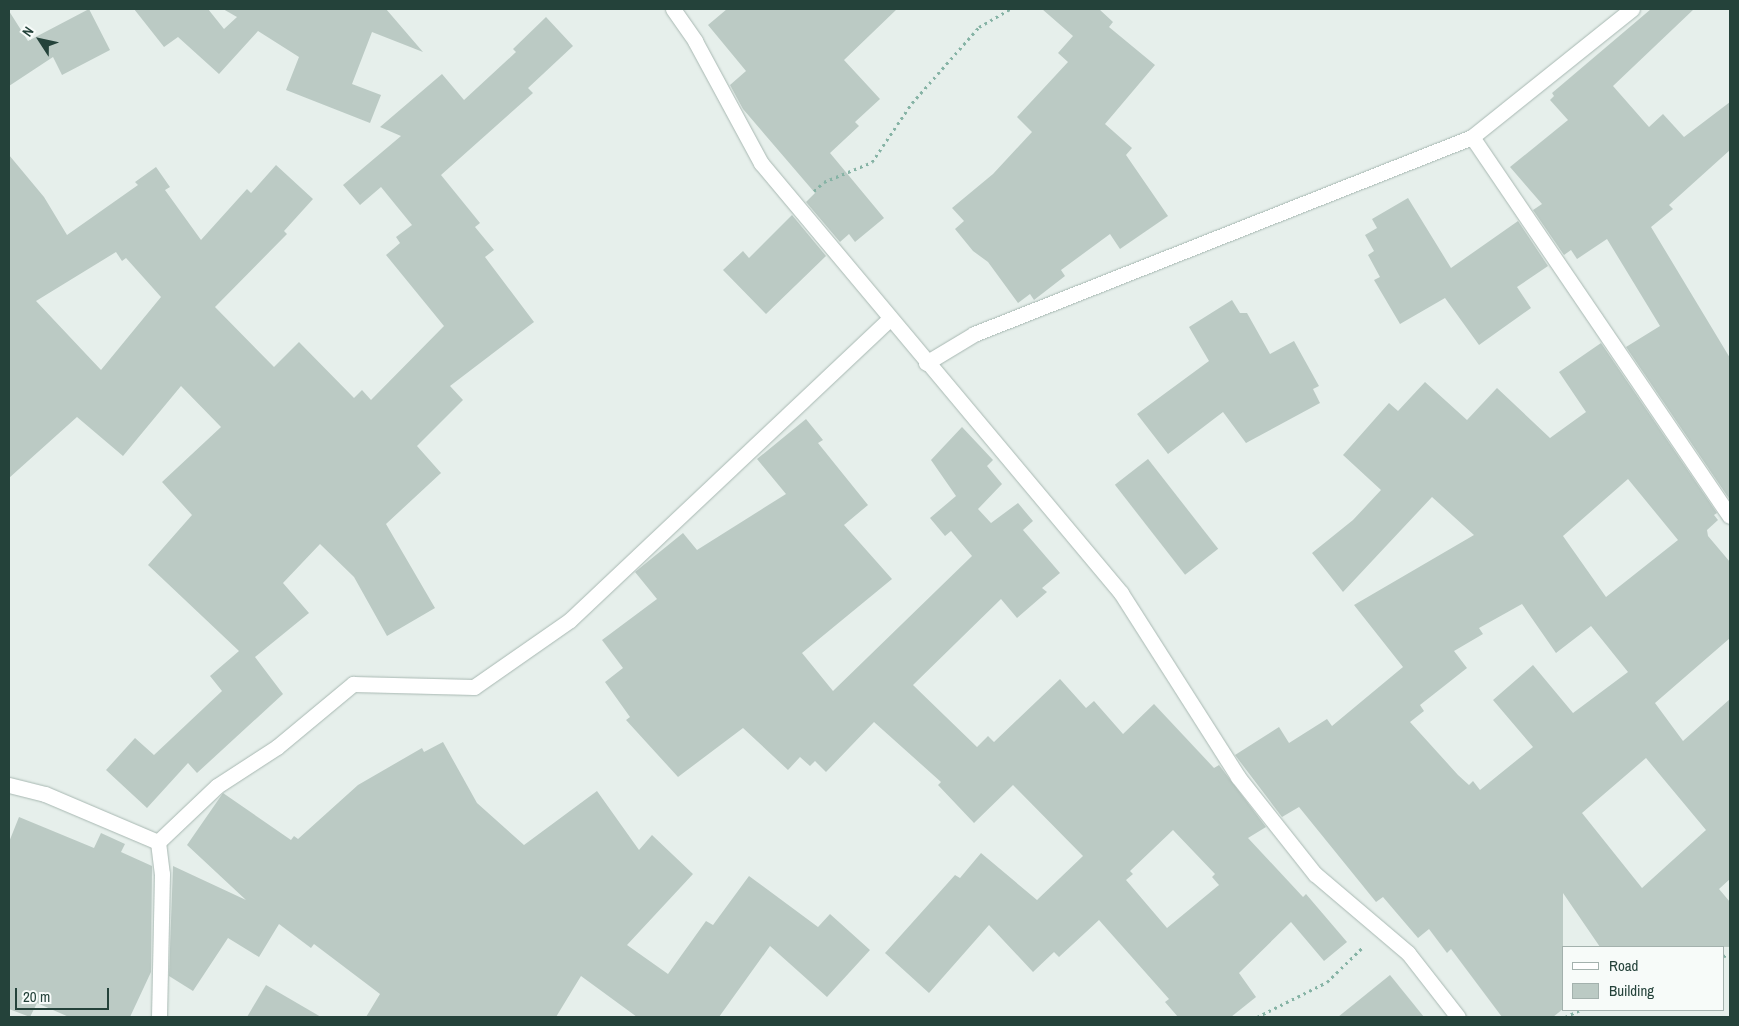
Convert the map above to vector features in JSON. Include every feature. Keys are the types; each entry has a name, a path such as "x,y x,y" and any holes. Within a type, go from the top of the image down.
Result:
{"street":[{"path":"673,9 695,41 761,163 889,319 1121,592 1238,777 1315,874 1408,953 1458,1017"},
{"path":"926,363 974,334 1472,137 1632,9"},
{"path":"1472,137 1730,516"},
{"path":"158,842 217,786 277,747 353,684 474,687 570,620 889,319"},
{"path":"9,785 46,794 158,842"},
{"path":"158,842 162,874 159,1017"}],"path":[{"path":"796,205 824,182 872,162 912,103 979,27 1010,9"},
{"path":"1257,1017 1327,982 1380,930"},
{"path":"1565,1017 1578,1011"}],"building":[{"path":"89,9 110,50 62,75 53,57 9,86 9,11 28,41"},
{"path":"134,9 208,9 224,29 237,17 223,9 386,9 423,52 372,32 352,84 381,95 370,123 286,90 299,57 258,31 219,74 178,37 164,47"},
{"path":"727,9 897,9 844,60 880,99 855,122 859,126 830,153 884,218 855,242 849,234 840,242 806,202 815,193 743,109 730,85 746,71 708,25"},
{"path":"1042,9 1099,9 1113,22 1109,27 1155,65 1105,124 1132,148 1126,155 1168,216 1120,249 1110,234 1061,270 1065,276 1034,300 1030,294 1018,303 988,262 973,251 955,229 964,221 952,208 993,174 1032,132 1017,117 1068,62 1058,53 1073,36"},
{"path":"1651,9 1694,9 1613,86 1649,127 1663,114 1684,137 1730,102 1730,150 1669,205 1673,209 1651,227 1730,358 1730,500 1626,347 1660,326 1607,239 1577,259 1571,250 1564,255 1533,210 1542,204 1510,167 1568,120 1550,100 1554,96 1552,93"},
{"path":"546,17 573,46 528,88 533,93 441,175 480,223 475,227 494,250 485,257 534,322 450,386 463,400 417,446 441,473 386,524 435,608 387,636 354,577 320,544 283,583 309,613 255,657 283,694 197,773 188,763 147,808 106,770 135,738 154,755 222,691 210,676 239,651 148,565 192,515 162,482 221,427 181,386 123,456 77,417 9,478 9,155 44,197 67,235 138,185 135,182 156,167 170,187 165,190 201,240 247,189 251,193 276,165 313,199 284,231 287,234 215,307 274,367 299,342 354,398 362,390 371,400 444,326 386,255 400,243 396,237 412,225 381,187 360,205 343,185 401,136 380,127 442,74 464,100 516,52 513,49","holes":["116,252 122,261 126,258 161,297 101,370 36,301"]},
{"path":"1408,198 1451,268 1518,221 1548,266 1517,287 1531,308 1479,345 1445,298 1400,324 1374,280 1380,277 1368,255 1374,251 1365,235 1377,228 1372,219"},
{"path":"792,215 826,256 766,314 723,270 743,251 749,258"},
{"path":"1232,300 1240,313 1247,313 1270,354 1294,341 1319,386 1313,389 1320,403 1246,443 1223,412 1168,454 1137,414 1209,361 1189,327"},
{"path":"1601,343 1717,513 1714,515 1718,520 1707,530 1708,536 1730,562 1730,638 1655,703 1683,741 1730,699 1730,879 1719,889 1730,902 1730,947 1599,946 1563,893 1562,1010 1553,1017 1502,1017 1451,949 1447,953 1429,929 1418,938 1383,897 1376,902 1299,807 1282,817 1235,755 1279,727 1289,743 1327,719 1332,726 1403,667 1354,605 1474,535 1432,497 1343,592 1312,553 1353,520 1381,490 1343,455 1389,403 1398,411 1425,382 1467,420 1497,388 1550,438 1586,412 1559,372","holes":["1628,479 1678,540 1606,597 1563,536","1522,604 1556,653 1591,626 1628,672 1573,713 1533,665 1493,700 1533,747 1480,790 1473,781 1469,785 1458,775 1410,722 1424,711 1420,705 1467,668 1454,651 1483,634 1479,628","1646,758 1706,830 1642,888 1582,813"]},
{"path":"806,419 823,440 818,443 868,505 844,525 892,579 802,653 833,691 972,556 951,531 945,536 930,518 956,496 931,460 962,427 993,460 987,466 1002,484 978,509 991,523 1018,503 1033,521 1023,530 1060,573 1042,588 1047,592 1017,618 1001,599 913,685 977,747 988,736 994,742 1060,679 1086,708 1094,701 1123,734 1154,704 1214,768 1219,765 1266,827 1248,838 1303,897 1306,894 1347,942 1324,961 1291,922 1239,973 1256,997 1231,1017 1178,1017 1165,1002 1169,999 1099,920 1059,957 1054,952 1033,972 989,925 929,993 885,953 955,875 960,878 981,853 1037,900 1083,856 1013,785 974,823 938,785 941,782 874,722 826,772 815,761 810,766 800,757 788,770 743,728 678,777 626,720 630,717 605,682 623,668 602,640 657,599 635,572 683,533 697,550 786,494 757,459","holes":["1173,830 1215,874 1212,877 1219,885 1167,928 1126,880 1133,874 1130,871"]},
{"path":"1148,459 1218,549 1185,575 1115,485"},
{"path":"443,742 477,803 524,845 597,791 639,850 652,835 693,874 627,945 668,974 706,921 713,925 749,876 818,927 830,914 870,950 827,997 770,946 719,1017 637,1017 581,976 556,1017 366,1017 380,994 314,944 311,948 279,924 259,957 228,938 193,991 169,976 173,866 246,900 187,845 223,793 291,840 294,836 298,839 358,785 422,748 424,752"},
{"path":"19,817 94,848 101,833 125,844 121,852 152,866 151,972 130,1017 69,1017 37,1003 30,1017 9,1009 9,842"},
{"path":"1390,975 1424,1017 1338,1017"},
{"path":"266,985 321,1017 247,1017"}]}
